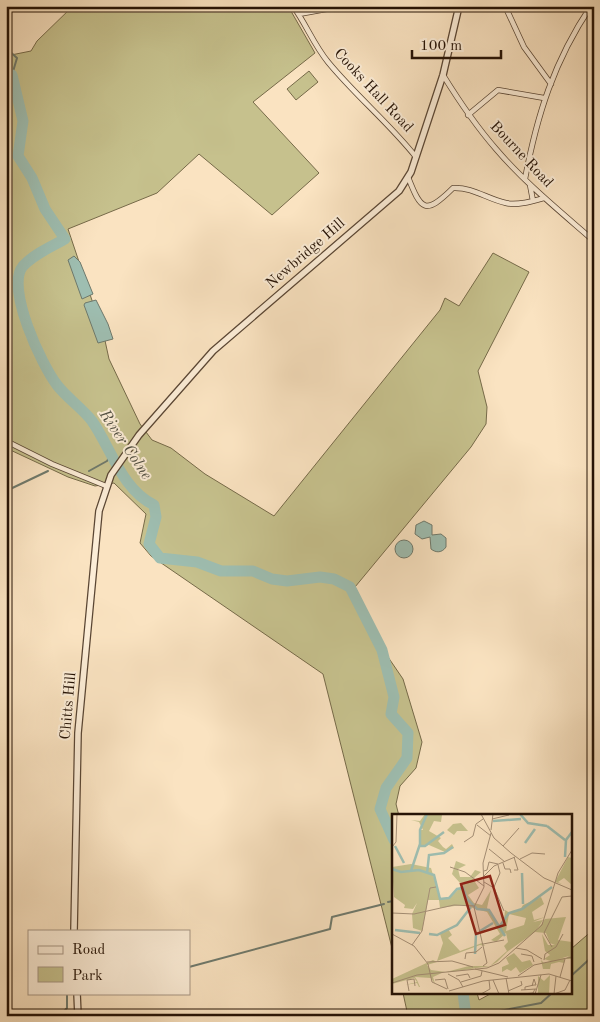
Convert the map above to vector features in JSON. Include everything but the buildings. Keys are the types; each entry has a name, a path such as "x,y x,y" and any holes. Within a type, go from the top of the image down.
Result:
{"street":[{"name":"Cooks Hall Road","path":"294,6 326,59 344,82 400,137 416,157"},
{"path":"299,14 343,6"},
{"name":"Newbridge Hill","path":"106,486 111,475 139,435 212,351 392,198 408,176 416,157 443,74 459,6"},
{"path":"505,6 524,47 551,84"},
{"path":"525,179 535,128 544,98 576,30 591,6"},
{"name":"Bourne Road","path":"443,74 468,114 497,150 544,198 594,241"},
{"path":"468,114 498,90 544,98"},
{"path":"408,176 418,203 423,206 430,206 440,201 453,188 465,187 507,204 544,198"},
{"path":"530,183 533,201"},
{"path":"6,441 52,464 106,486"},
{"name":"Chitts Hill","path":"74,930 78,733 99,511 106,486"},
{"path":"77,994 78,1016"}],"green space":[{"path":"73,6 288,6 315,53 253,102 319,173 272,215 199,154 157,193 68,229 104,336 109,359 140,424 152,440 171,448 205,474 274,516 440,310 445,298 459,306 493,253 529,272 478,371 487,407 486,424 471,447 355,587 388,657 403,679 422,742 416,768 400,786 396,804 398,814 392,814 392,948 323,674 151,556 140,543 146,514 114,483 95,486 68,477 6,448 6,56 31,51 37,41"},
{"path":"309,71 318,82 296,100 287,89"},
{"path":"594,929 594,1016 408,1016 403,994 477,994 479,1000 490,994 572,994 572,948"}],"shaded area":[{"path":"74,256 80,262 93,294 82,299 68,260"},
{"path":"96,300 113,339 98,343 84,305"},
{"path":"424,521 432,525 432,535 441,534 446,538 446,547 443,550 437,552 431,549 430,537 422,539 415,534 416,525"},
{"path":"400,540 408,540 413,545 411,556 400,558 395,553 395,545"}],"waterway":[{"path":"6,48 17,58 12,75"},
{"name":"River Colne","path":"6,73 12,75 23,121 18,156 32,178 45,209 65,239 27,262 19,276 22,308 35,345 50,375 65,394 92,421 125,479 143,498 154,505 156,517 149,544 160,558 197,562 221,571 253,571 272,579 287,581 320,577 334,579 350,587 382,650 394,697 391,714 408,733 407,758 386,788 380,809 392,836"},
{"path":"89,471 107,461 111,455"},
{"path":"6,491 48,471"},
{"path":"388,902 392,901"},
{"path":"190,967 330,929 332,917 384,904"},
{"path":"572,975 594,955"},
{"path":"60,1016 67,1008 67,994"},
{"name":"River Colne","path":"463,994 466,1016"},
{"path":"473,1016 541,1003 551,994"}]}
